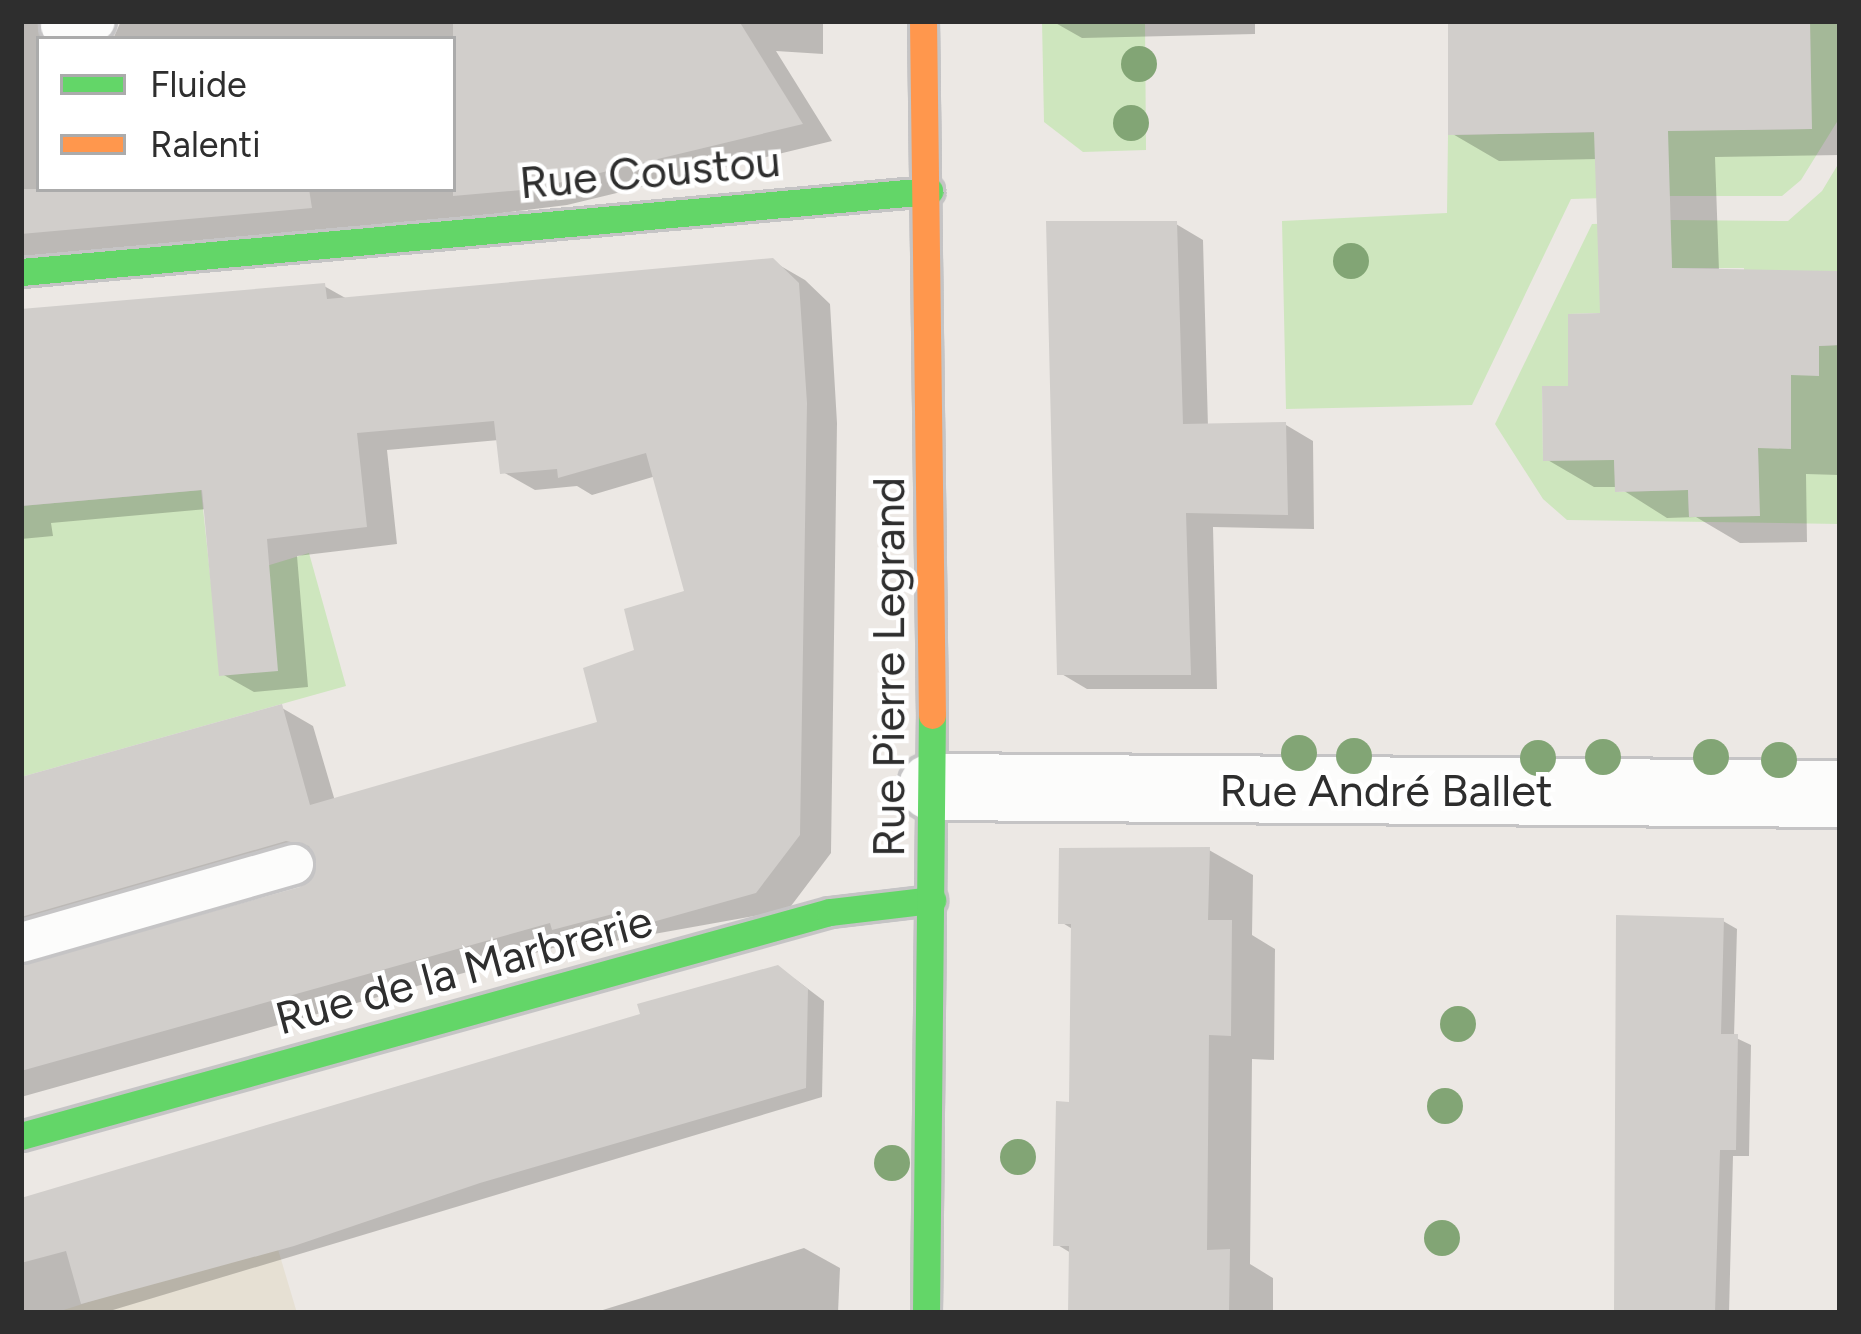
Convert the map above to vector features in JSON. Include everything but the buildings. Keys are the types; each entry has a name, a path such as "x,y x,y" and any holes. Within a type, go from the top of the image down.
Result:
{"street":[{"name":"Rue Pierre Legrand","path":"923,21 929,191 932,787 926,1313"},
{"name":"Rue Coustou","path":"21,272 929,191"},
{"name":"Rue André Ballet","path":"932,787 1840,794"},
{"name":"Rue de la Marbrerie","path":"21,1136 830,912 932,900"}],"lane":[{"path":"21,942 293,864"}],"shaded area":[{"path":"277,1246 297,1313 54,1313 114,1294"}],"green space":[{"path":"1042,21 1145,21 1146,150 1083,152 1044,122"},
{"path":"1810,21 1840,21 1840,117 1801,180 1782,196 1651,196 1640,131 1811,129"},
{"path":"1612,132 1605,198 1571,199 1472,405 1286,409 1282,221 1447,213 1448,135"},
{"path":"1840,161 1840,271 1744,300 1744,268 1672,268 1670,220 1788,221 1822,191"},
{"path":"1638,223 1600,313 1568,314 1568,386 1542,387 1543,460 1614,460 1616,492 1688,490 1689,517 1759,516 1758,448 1791,448 1791,375 1819,375 1819,346 1840,345 1840,524 1567,520 1543,499 1495,424 1592,224"},
{"path":"201,490 211,583 309,553 346,686 21,777 21,506"}],"traffic: fast":[{"path":"21,272 929,191"},
{"path":"926,1313 932,715"},
{"path":"21,1136 830,912 932,900"}],"traffic: slow":[{"path":"923,21 932,715"}]}
